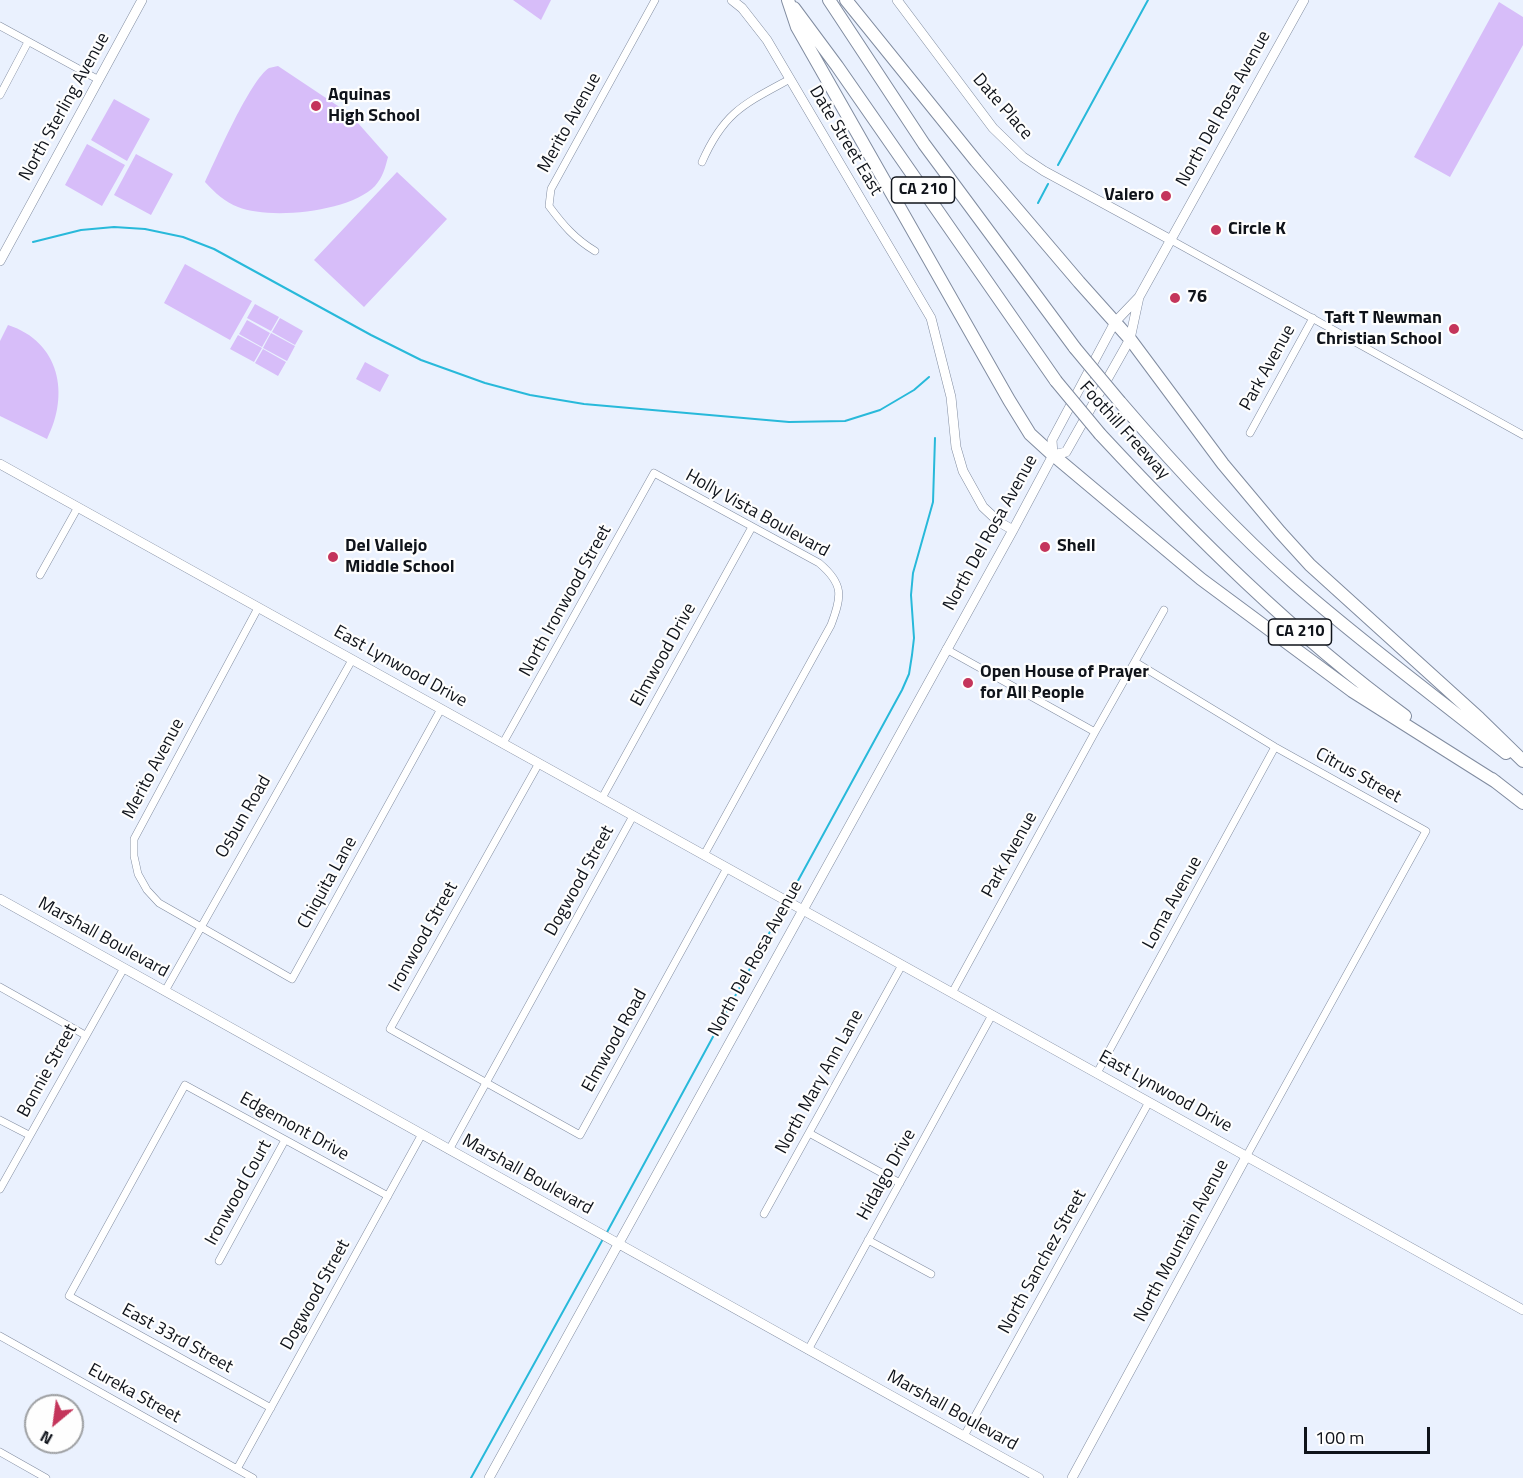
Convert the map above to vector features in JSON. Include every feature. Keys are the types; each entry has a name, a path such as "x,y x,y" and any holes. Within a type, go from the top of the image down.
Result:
{"highway":[{"name":"Foothill Freeway","path":"788,0 837,66 1056,381 1101,434 1173,512 1272,608 1369,689 1523,803"},
{"path":"788,0 797,27 1030,434 1161,546 1243,612 1352,691 1497,782"},
{"name":"Foothill Freeway","path":"829,0 924,144 1075,348 1169,459 1293,582 1523,767"},
{"path":"846,0 976,161 1130,339 1223,464 1280,532 1310,565 1479,718 1523,761"}],"main road":[{"name":"North Sterling Avenue","path":"0,261 142,0"},
{"name":"Date Street East","path":"732,0 742,8 767,40 931,318 951,397 956,447 963,471 983,507 999,522 1013,530"},
{"name":"Date Place","path":"897,0 993,128 1023,157 1044,171 1171,240"},
{"name":"North Del Rosa Avenue","path":"489,1478 613,1241 802,909 1013,530 1053,455 1052,440 1115,322 1139,297 1304,0"},
{"name":"North Del Rosa Avenue","path":"1053,455 1066,452 1130,339 1139,297"},
{"name":"East Lynwood Drive","path":"0,464 1523,1310"},
{"name":"Marshall Boulevard","path":"0,899 1039,1478"},
{"name":"North Mountain Avenue","path":"1072,1478 1246,1156"}],"street":[{"name":"Merito Avenue","path":"595,251 580,241 549,206 551,189 655,0"},
{"path":"2,27 99,80"},
{"path":"0,95 28,42"},
{"path":"702,162 712,140 734,112 744,103 790,79"},
{"path":"1171,240 1523,435"},
{"name":"Park Avenue","path":"1250,433 1313,318"},
{"name":"Holly Vista Boulevard","path":"654,473 819,564 832,574 840,597 831,625 704,855"},
{"name":"North Ironwood Street","path":"503,743 654,473"},
{"path":"40,575 78,507"},
{"name":"Elmwood Drive","path":"602,798 752,527"},
{"name":"Merito Avenue","path":"199,927 159,903 147,890 138,874 134,856 134,839 258,608"},
{"name":"Park Avenue","path":"952,993 1164,610"},
{"path":"946,649 1095,732"},
{"name":"Osbun Road","path":"165,991 199,927 352,660"},
{"name":"Citrus Street","path":"1135,662 1275,747 1426,831"},
{"name":"Chiquita Lane","path":"199,927 292,979 441,709"},
{"name":"Loma Avenue","path":"1097,1073 1275,747"},
{"name":"Ironwood Street","path":"486,1082 390,1029 539,763"},
{"name":"Dogwood Street","path":"449,1150 633,816"},
{"name":"North Mountain Avenue","path":"1246,1156 1426,831"},
{"name":"Elmwood Road","path":"486,1082 580,1134 727,868"},
{"name":"North Mary Ann Lane","path":"764,1215 902,965"},
{"name":"Bonnie Street","path":"0,1189 124,968"},
{"path":"0,987 85,1035"},
{"name":"Hidalgo Drive","path":"808,1350 993,1015"},
{"name":"Edgemont Drive","path":"69,1296 185,1085 388,1196"},
{"name":"North Sanchez Street","path":"964,1436 1149,1102"},
{"path":"0,1120 29,1135"},
{"path":"809,1133 900,1183"},
{"name":"Dogwood Street","path":"237,1469 422,1134"},
{"name":"Ironwood Court","path":"219,1261 285,1140"},
{"path":"868,1240 931,1274"},
{"name":"East 33rd Street","path":"69,1296 271,1408"},
{"name":"Eureka Street","path":"0,1336 253,1478"},
{"path":"0,1452 46,1478"}],"shaded area":[{"path":"513,0 551,0 541,20"},
{"path":"1499,2 1523,17 1523,45 1450,177 1414,157"},
{"path":"278,66 350,114 388,157 380,179 363,195 348,202 309,211 269,213 233,205 220,197 205,182 234,121 261,75 269,68"},
{"path":"114,99 150,119 127,161 91,140"},
{"path":"87,144 125,165 102,206 65,185"},
{"path":"136,154 173,174 151,215 114,195"},
{"path":"397,172 447,219 364,307 314,260"},
{"path":"185,264 252,301 230,340 164,303"},
{"path":"255,304 279,317 271,331 247,318"},
{"path":"280,318 303,331 295,345 272,332"},
{"path":"247,320 270,333 262,347 239,334"},
{"path":"8,325 26,333 39,344 49,357 56,372 58,405 47,439 0,416 0,341"},
{"path":"271,333 295,346 287,361 263,348"},
{"path":"238,335 262,348 254,362 230,349"},
{"path":"263,349 286,362 278,376 255,363"},
{"path":"365,362 389,375 380,392 356,379"}],"waterway":[{"path":"1058,165 1148,0"},
{"path":"1038,203 1048,184"},
{"path":"33,242 81,230 114,227 145,229 183,237 214,249 421,360 485,383 530,395 584,404 789,422 845,421 880,410 914,390 929,377"},
{"path":"788,899 909,674 914,638 911,595 913,573 933,502 935,438"},
{"path":"606,1234 785,904"},
{"path":"471,1478 603,1239"}],"place":[{"name":"Aquinas High School","path":"316,106"},
{"name":"Valero","path":"1166,196"},
{"name":"Circle K","path":"1216,230"},
{"name":"76","path":"1175,298"},
{"name":"Taft T Newman Christian School","path":"1454,329"},
{"name":"Shell","path":"1045,547"},
{"name":"Del Vallejo Middle School","path":"333,557"},
{"name":"Open House of Prayer for All People","path":"968,683"}]}
